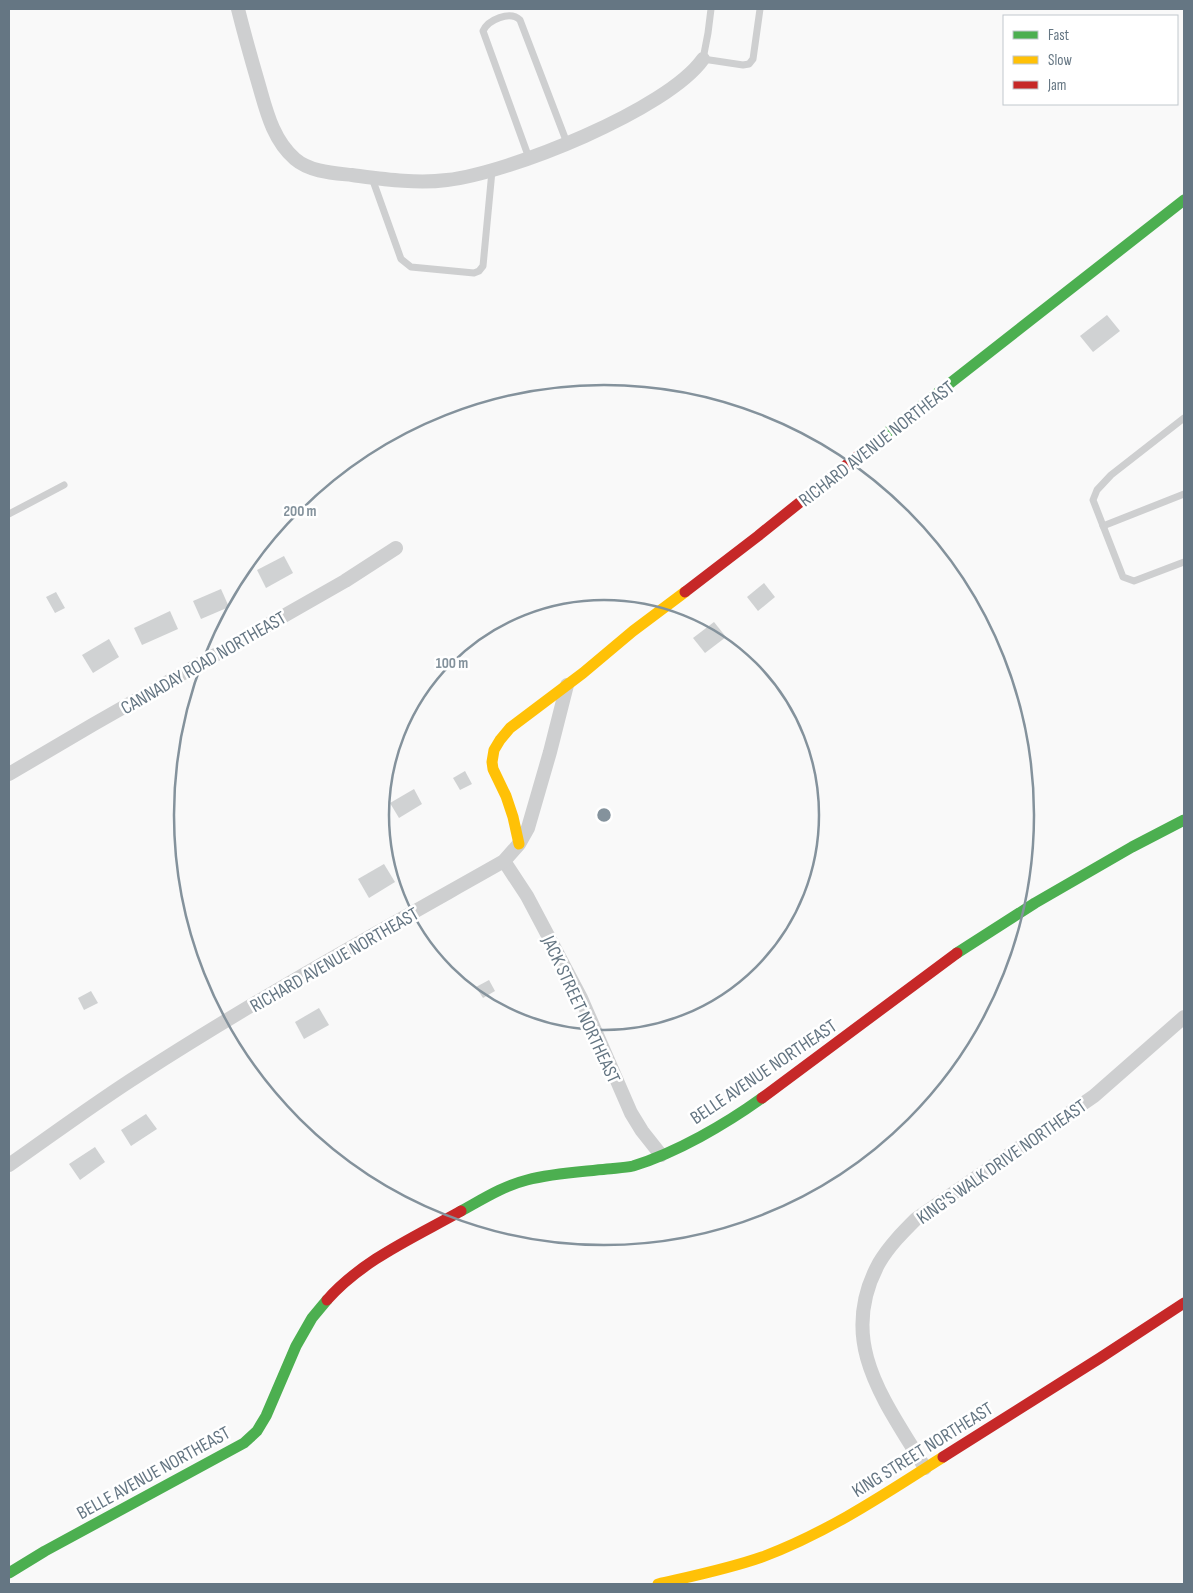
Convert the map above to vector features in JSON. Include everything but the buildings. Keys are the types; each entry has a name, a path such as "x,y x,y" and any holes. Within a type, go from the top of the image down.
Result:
{"street":[{"path":"238,9 270,122 278,138 289,153 296,161 325,172 372,178 416,181 445,180 492,171 529,158 620,119 654,100 686,77 702,59"},
{"name":"RICHARD AVENUE NORTHEAST","path":"519,844 508,803 493,769 492,762 494,750 510,728 758,536 1184,200"},
{"name":"CANNADAY ROAD NORTHEAST","path":"9,774 345,580 396,548"},
{"name":"RICHARD AVENUE NORTHEAST","path":"9,1165 169,1056 308,972 504,860 519,844 528,828 567,685"},
{"name":"BELLE AVENUE NORTHEAST","path":"9,1573 54,1546 244,1443 257,1431 266,1416 296,1346 312,1318 352,1276 378,1258 500,1189 527,1180 554,1175 632,1166 704,1135 738,1115 960,951 1035,902 1184,820"},
{"name":"JACK STREET NORTHEAST","path":"504,860 527,896 581,998 631,1113 642,1131 661,1155"},
{"name":"KING'S WALK DRIVE NORTHEAST","path":"925,1468 878,1390 867,1363 862,1335 862,1311 869,1284 880,1261 894,1242 916,1219 1094,1096 1184,1017"},
{"name":"KING STREET NORTHEAST","path":"658,1584 764,1556 803,1539 841,1519 1134,1337 1184,1303"}],"lane":[{"path":"711,9 702,59 743,65 749,64 753,59 760,9"},
{"path":"529,158 483,32 485,26 489,23 511,15 516,16 520,20 566,143"},
{"path":"372,178 390,232 404,263 411,267 474,273 483,266 492,171"},
{"path":"1184,418 1111,475 1096,490 1092,500 1123,577 1134,580 1184,562"},
{"path":"9,514 64,484"},
{"path":"1103,526 1184,494"}],"traffic: fast":[{"path":"875,442 1184,200"},
{"path":"957,953 1035,903 1132,847 1184,820"},
{"path":"461,1211 501,1189 527,1180 557,1174 630,1167 666,1154 733,1118 762,1098"},
{"path":"9,1573 45,1551 244,1443 257,1431 266,1416 296,1346 312,1318 327,1300"}],"traffic: slow":[{"path":"519,844 506,796 493,769 494,750 500,740 510,728 685,592"},
{"path":"658,1584 736,1565 786,1547 833,1525 943,1457"}],"traffic: jam":[{"path":"685,592 875,442"},
{"path":"762,1098 957,953"},
{"path":"327,1300 356,1273 373,1261 461,1211"},
{"path":"943,1457 1184,1303"}]}
